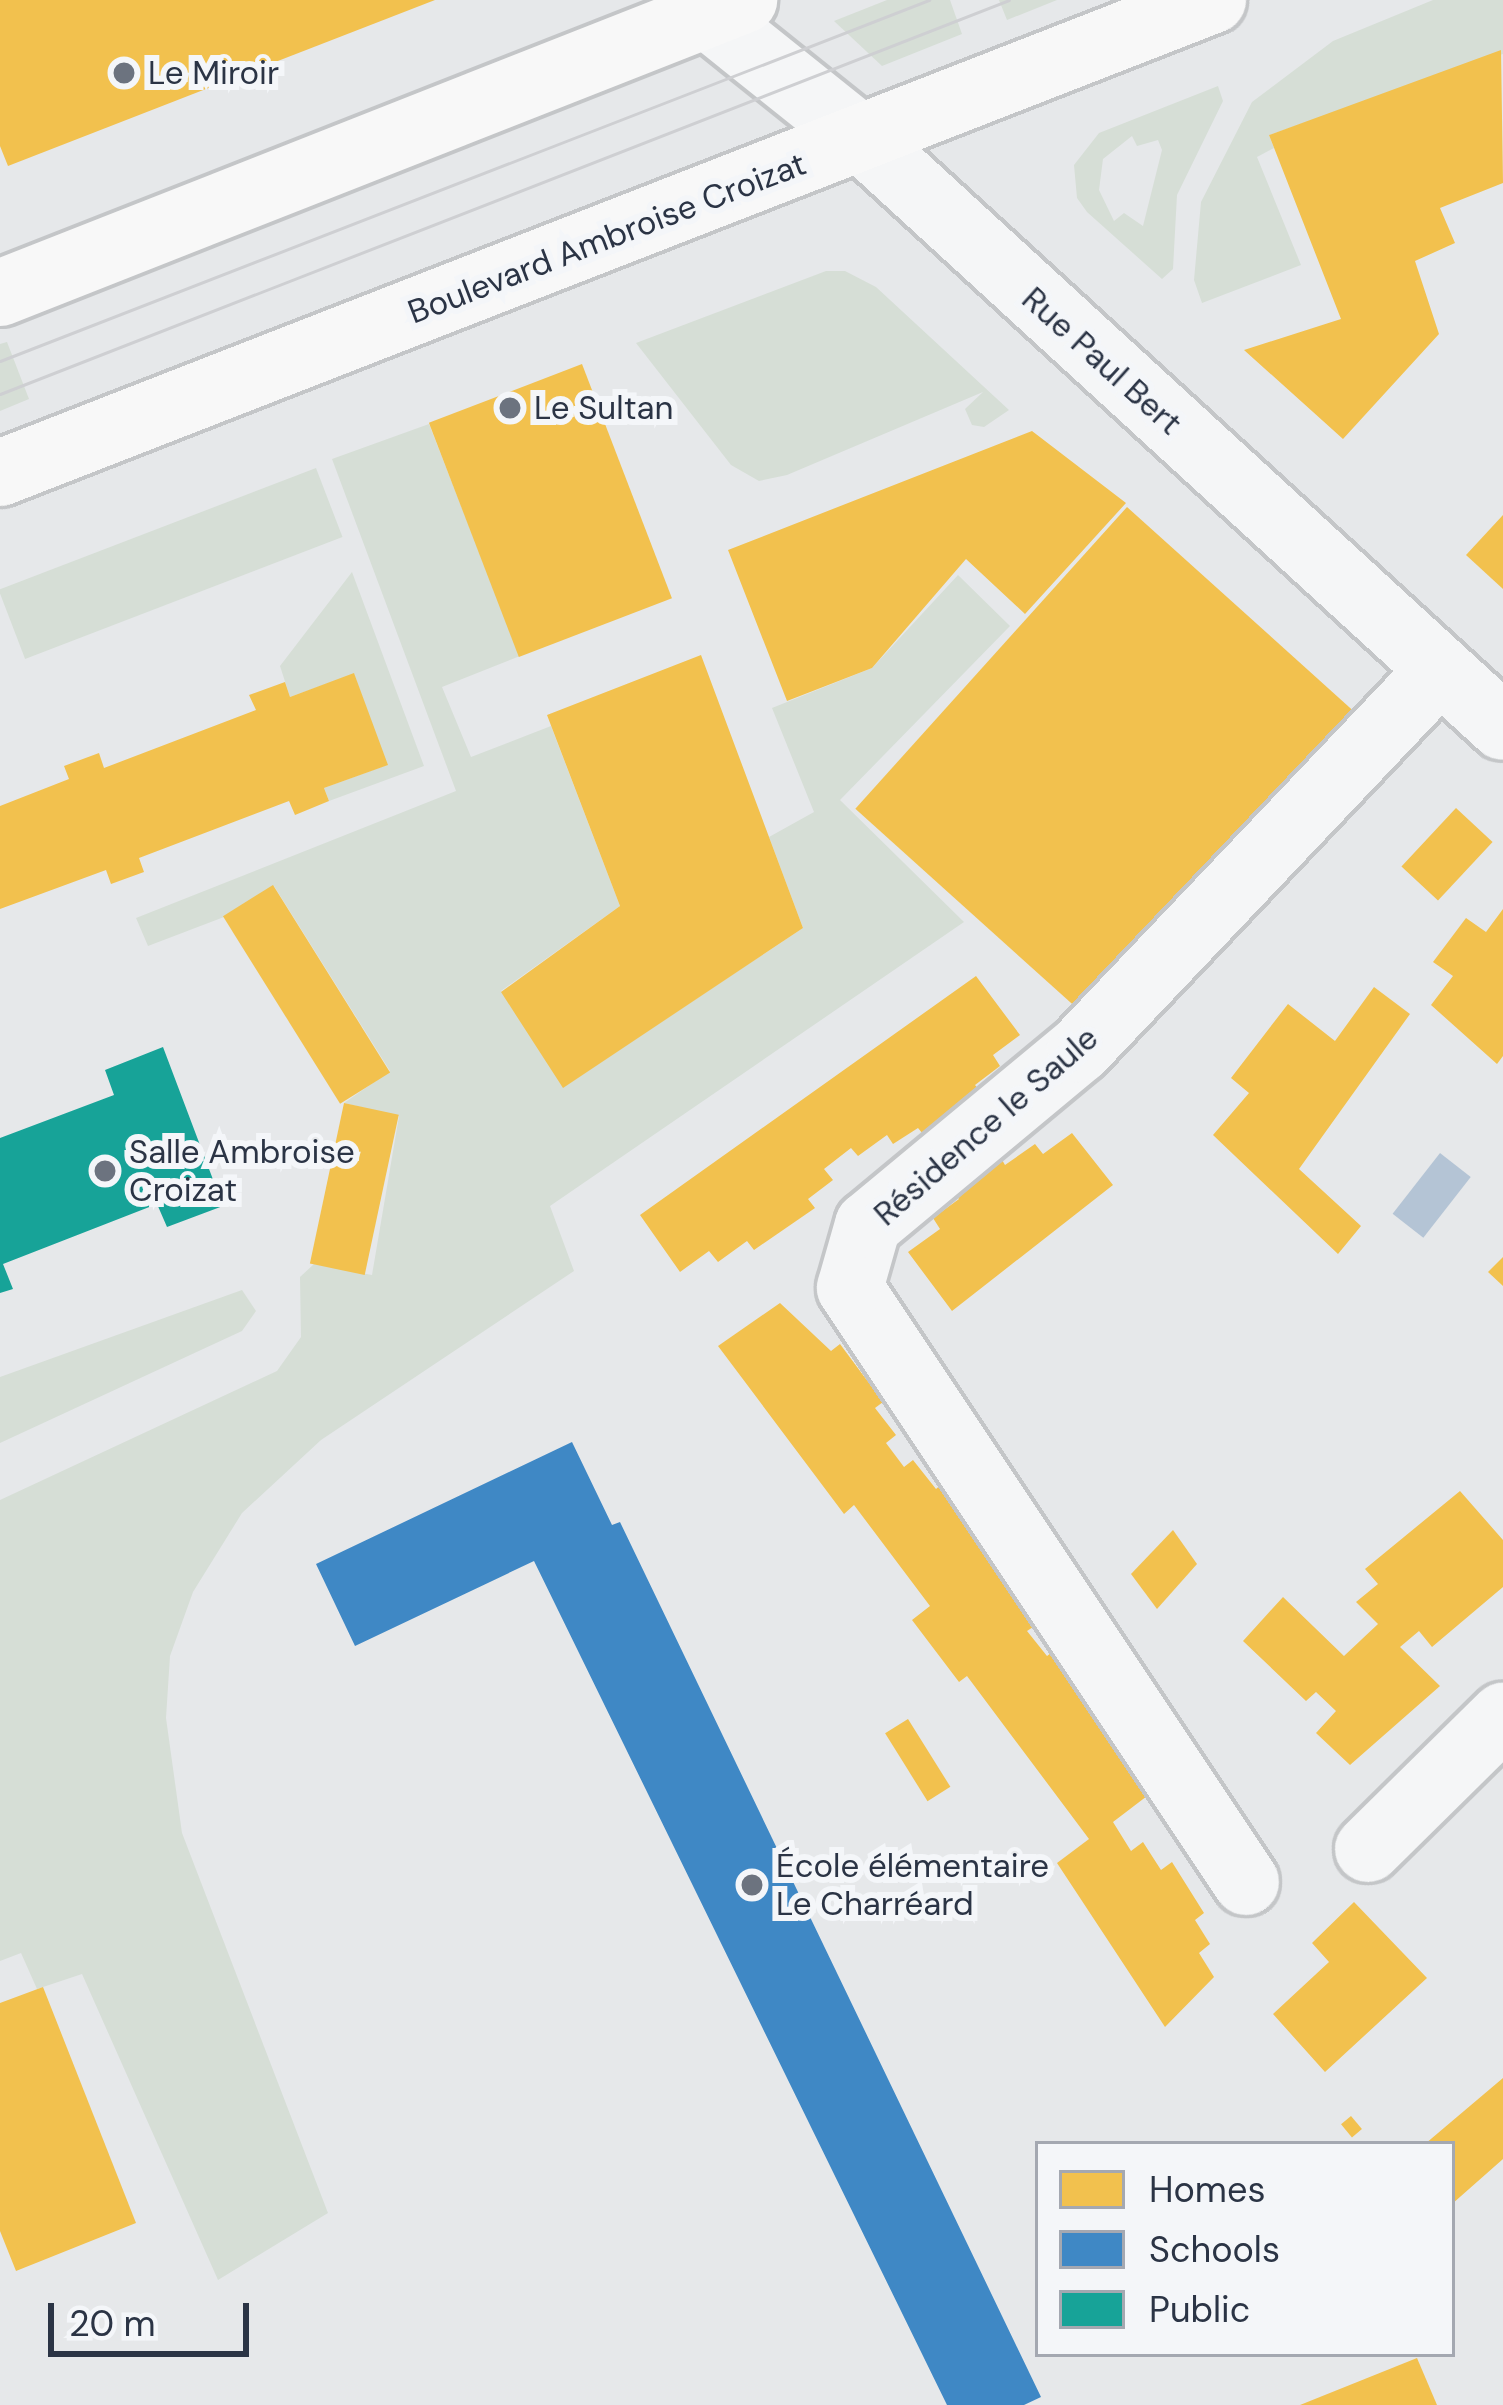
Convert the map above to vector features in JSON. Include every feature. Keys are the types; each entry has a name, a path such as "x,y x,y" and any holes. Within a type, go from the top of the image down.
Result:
{"main road":[{"name":"Boulevard Ambroise Croizat","path":"0,473 1213,0"},
{"path":"0,292 716,5"}],"street":[{"name":"Rue Paul Bert","path":"716,5 1503,727"},
{"name":"Résidence le Saule","path":"1246,1882 850,1288 868,1225 1080,1049 1440,670"},
{"path":"1368,1850 1503,1716"}],"shaded area":[{"path":"887,0 950,0 962,34 882,66 834,21"},
{"path":"999,0 1057,0 1007,20"},
{"path":"1433,0 1503,0 1503,54 1269,135 1274,148 1257,157 1301,265 1202,303 1194,280 1201,202 1252,102 1333,41"},
{"path":"1218,86 1223,101 1177,195 1173,269 1162,279 1077,198 1074,165 1099,133","holes":["1132,136 1137,146 1158,140 1162,150 1143,226 1124,213 1114,221 1099,190 1103,159"]},
{"path":"826,271 845,271 876,287 1009,410 984,427 972,425 965,409 983,392 787,475 759,481 731,465 636,343"},
{"path":"7,342 29,399 0,411 0,344"},
{"path":"429,424 520,656 442,687 471,757 551,726 620,906 501,991 563,1087 803,928 769,837 814,812 772,708 872,668 958,575 1010,626 840,800 964,922 550,1206 574,1271 321,1440 242,1513 193,1592 170,1656 166,1718 182,1833 328,2213 218,2280 82,1974 37,1989 21,1953 0,1961 0,1500 277,1371 301,1337 300,1277 314,1264 372,1275 399,1116 344,1103 390,1071 274,886 224,917 148,946 136,918 456,791 332,459"},
{"path":"316,468 343,537 25,659 0,589"},
{"path":"352,572 424,766 329,801 324,788 387,765 354,674 290,697 280,666"},
{"path":"242,1290 256,1311 242,1331 0,1443 0,1377"}],"water":[{"path":"1440,1153 1471,1177 1423,1238 1393,1214"}],"building: Homes":[{"name":"Le Miroir","path":"0,0 435,0 8,166 0,146"},
{"path":"1501,50 1503,183 1440,208 1455,243 1415,261 1439,334 1343,439 1244,350 1341,319 1269,135"},
{"path":"582,364 672,598 519,657 429,423"},
{"path":"1032,431 1126,503 1025,614 966,559 872,668 787,701 728,550"},
{"path":"1127,507 1371,727 1100,1029 855,809"},
{"path":"1503,515 1503,589 1466,555"},
{"path":"701,655 803,928 563,1088 501,992 620,906 547,715"},
{"path":"354,673 388,765 324,788 329,801 295,815 289,801 139,858 144,872 111,884 106,870 0,909 0,806 69,779 64,766 99,753 104,768 256,710 249,695 285,682 290,697"},
{"path":"1456,808 1493,842 1438,901 1401,867"},
{"path":"273,885 390,1072 340,1104 223,916"},
{"path":"1503,909 1503,1056 1497,1064 1431,1005 1453,976 1433,962 1466,918 1486,932"},
{"path":"976,976 1020,1035 993,1055 1000,1066 975,1085 981,1092 923,1134 918,1128 893,1144 887,1135 858,1156 851,1148 824,1169 833,1180 808,1199 815,1208 754,1250 747,1241 718,1262 709,1251 680,1272 640,1215"},
{"path":"1374,987 1410,1014 1299,1169 1361,1226 1338,1254 1213,1135 1249,1093 1231,1078 1288,1004 1335,1041"},
{"path":"344,1103 399,1115 365,1275 310,1263"},
{"path":"1072,1133 1113,1185 952,1311 908,1252 940,1229 933,1218 959,1199 953,1192 1001,1158 1005,1165 1035,1144 1043,1154"},
{"path":"1503,1257 1503,1286 1488,1272"},
{"path":"780,1303 831,1351 840,1344 883,1402 875,1408 896,1435 886,1443 904,1467 913,1460 936,1489 944,1482 1025,1590 1016,1598 1036,1625 1027,1631 1047,1656 1054,1651 1151,1793 1113,1822 1131,1851 1143,1842 1161,1870 1172,1862 1204,1913 1195,1920 1210,1944 1199,1953 1214,1977 1165,2027 1057,1863 1089,1839 967,1676 959,1682 912,1620 930,1606 854,1505 844,1514 718,1346"},
{"path":"1460,1491 1503,1540 1503,1587 1432,1647 1419,1631 1400,1647 1440,1686 1350,1765 1316,1733 1336,1711 1316,1692 1306,1701 1243,1641 1283,1597 1344,1656 1378,1624 1356,1602 1378,1584 1365,1569"},
{"path":"1173,1530 1197,1564 1157,1609 1131,1574"},
{"path":"908,1719 950,1787 927,1801 885,1733"},
{"path":"1354,1902 1427,1978 1325,2072 1273,2014 1329,1962 1312,1943"},
{"path":"43,1987 136,2223 16,2271 0,2231 0,2003"},
{"path":"1503,2078 1503,2159 1455,2201 1455,2141 1429,2141"},
{"path":"1351,2116 1362,2129 1352,2137 1341,2124"},
{"path":"1417,2358 1437,2405 1300,2405"}],"building: Schools":[{"path":"572,1442 612,1525 620,1522 1041,2397 1024,2405 947,2405 534,1561 355,1646 316,1564"}],"building: Public":[{"name":"Salle Ambroise Croizat","path":"163,1047 223,1206 167,1227 157,1204 3,1264 13,1289 0,1293 0,1138 114,1095 105,1070"}],"tram line":[{"path":"0,361 929,0"},
{"path":"0,394 1009,0"}],"place":[{"name":"Le Miroir","path":"124,73"},
{"name":"Le Sultan","path":"510,408"},
{"name":"Salle Ambroise Croizat","path":"105,1171"},
{"name":"École élémentaire Le Charréard","path":"752,1885"}]}
